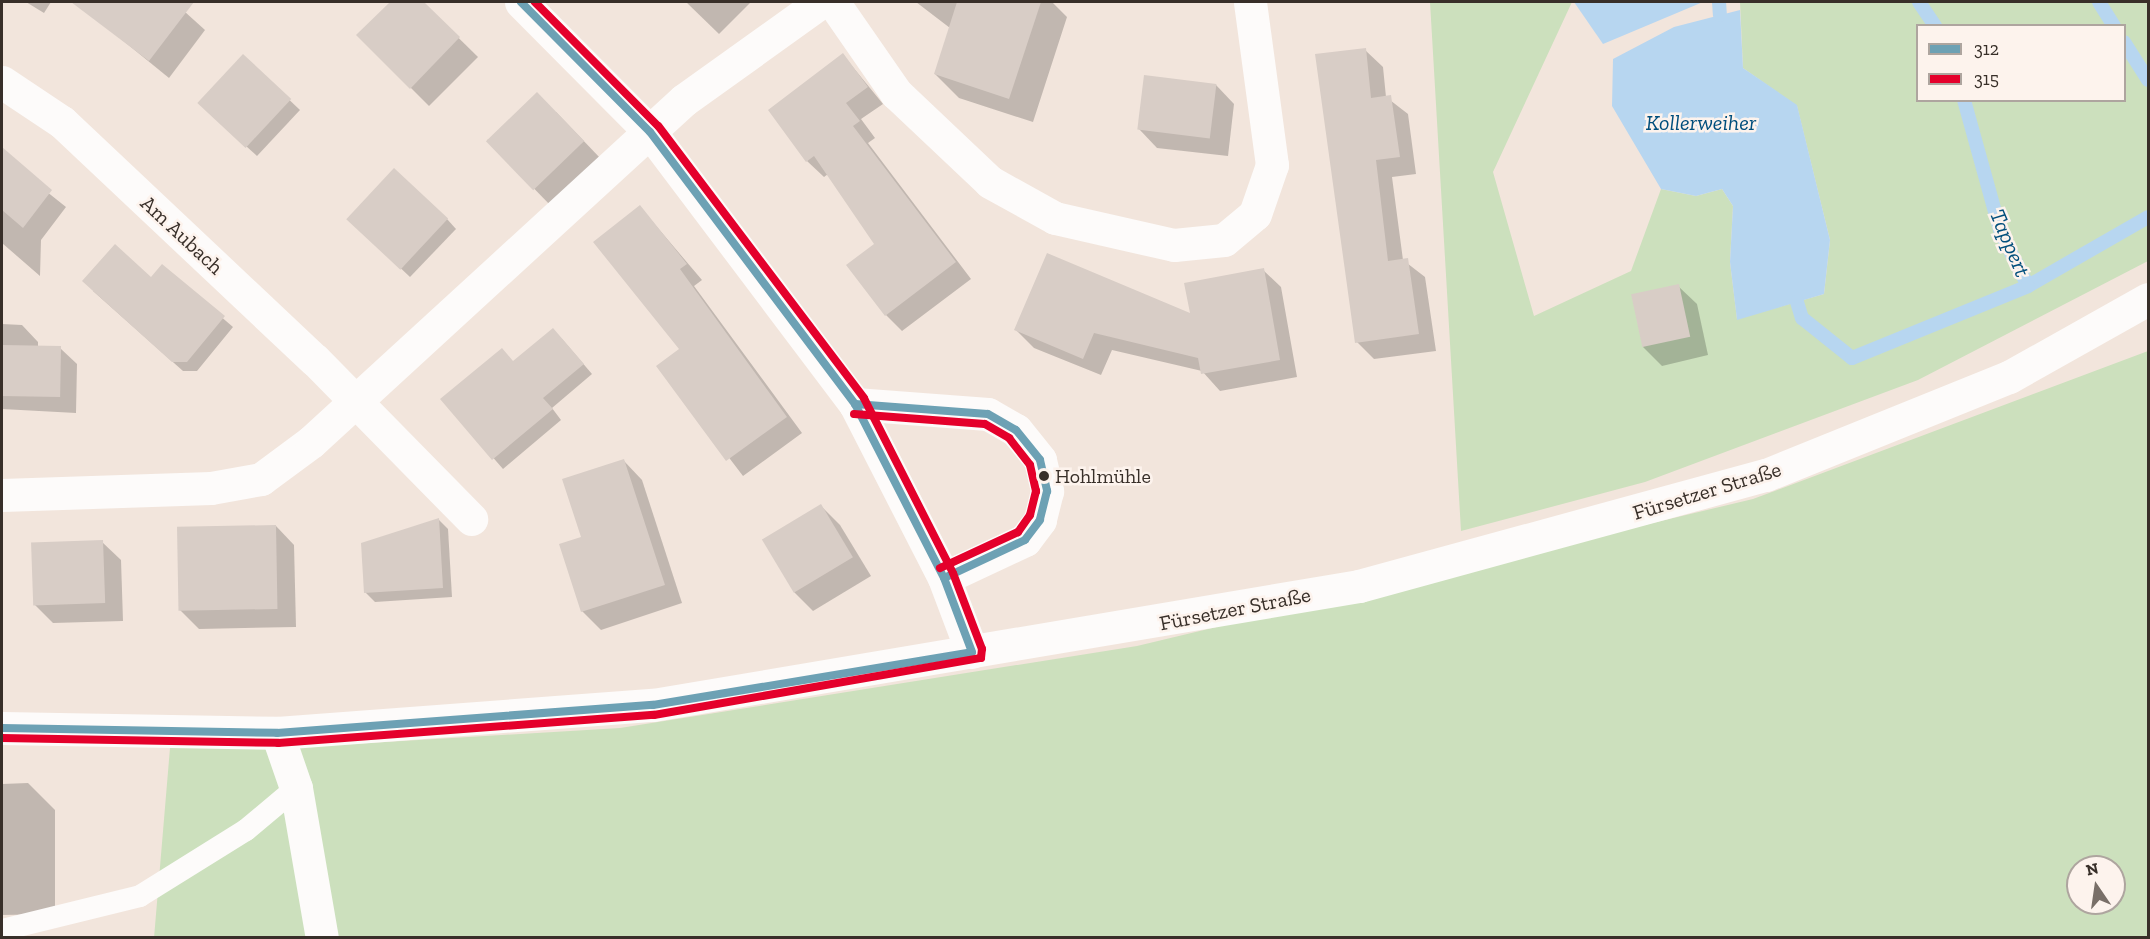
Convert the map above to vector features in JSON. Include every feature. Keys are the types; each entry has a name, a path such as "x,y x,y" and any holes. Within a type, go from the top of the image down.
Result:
{"street":[{"path":"521,2 650,132 855,404 944,578 972,652"},
{"path":"2,495 211,488 261,479 311,442 351,402 684,100 821,2"},
{"path":"833,2 896,93 990,182 1055,218 1173,245 1224,240 1255,214 1272,165 1250,2"},
{"name":"Am Aubach","path":"2,82 62,122 315,360 351,402 471,519"},
{"name":"Fürsetzer Straße","path":"2,728 277,733 653,705 1359,586 1766,475 2009,377 2148,299"},
{"path":"855,404 988,414 1016,430 1040,460 1047,491 1040,520 1025,540 944,578"},
{"path":"277,733 296,788 322,938"}],"lane":[{"path":"2,930 140,896 246,830 296,788"}],"green space":[{"path":"1430,2 1572,2 1493,172 1534,316 1631,271 1661,189 1696,196 1722,189 1733,206 1730,262 1737,319 1824,294 1830,240 1797,106 1743,68 1740,2 2148,2 2148,261 1918,380 1645,482 1461,531"},
{"path":"2148,351 2148,937 154,938 170,748 319,746 620,728 1137,646 1753,499"}],"water":[{"path":"1574,2 1703,2 1603,44"},
{"name":"Kollerweiher","path":"1740,10 1743,68 1797,105 1830,240 1824,294 1737,320 1730,262 1733,206 1722,189 1696,196 1661,189 1612,106 1613,59 1674,27"}],"building":[{"path":"71,2 194,2 149,61"},
{"path":"390,2 424,2 460,37 410,89 356,35"},
{"path":"957,2 1041,2 1009,99 934,74"},
{"path":"1366,48 1371,98 1391,95 1400,157 1376,160 1388,261 1408,258 1419,334 1355,343 1315,54"},
{"path":"843,53 868,87 846,103 860,121 853,126 956,262 885,316 846,265 874,244 814,156 806,162 768,110"},
{"path":"243,54 291,99 246,148 197,103"},
{"path":"1144,75 1216,84 1210,138 1137,130"},
{"path":"537,92 584,141 533,190 486,141"},
{"path":"2,147 52,190 23,228 2,210"},
{"path":"394,168 448,218 400,270 346,219"},
{"path":"640,205 687,264 680,269 787,417 726,461 656,366 679,349 593,242"},
{"path":"115,244 151,277 162,264 225,316 187,362 172,362 82,281"},
{"path":"1047,253 1190,313 1184,283 1264,268 1280,360 1201,374 1198,358 1094,333 1083,359 1014,330"},
{"path":"1679,284 1690,337 1642,347 1631,294"},
{"path":"553,328 584,364 543,398 553,409 492,460 440,399 502,348 513,361"},
{"path":"2,345 61,346 60,397 2,396"},
{"path":"624,459 665,585 581,612 559,544 581,537 562,479"},
{"path":"821,504 853,557 794,593 762,540"},
{"path":"439,518 443,588 364,593 361,543"},
{"path":"276,525 277,609 178,611 177,527"},
{"path":"103,540 105,603 33,605 31,543"}],"waterway":[{"path":"1719,2 1720,15"},
{"name":"Tappert","path":"1919,2 1934,24"},
{"name":"Tappert","path":"2099,2 2113,24"},
{"name":"Tappert","path":"2126,45 2148,80"},
{"name":"Tappert","path":"1965,102 2001,233 2028,286 2148,217"},
{"path":"1797,302 1802,318 1852,358 2028,286"}],"transit line":[{"name":"312","path":"2,728 277,733 653,705 972,652 944,578 855,404 650,132 521,2"},
{"name":"315","path":"2,738 278,743 654,715 981,658 982,649 953,573 864,398 658,126 535,2"},
{"name":"312","path":"855,404 988,414 1016,430 1040,460 1047,491 1040,520 1025,540 944,578"},
{"name":"315","path":"854,414 985,424 1009,438 1030,465 1036,491 1030,515 1018,532 940,568"}],"place":[{"name":"Hohlmühle","path":"1044,476"}]}
